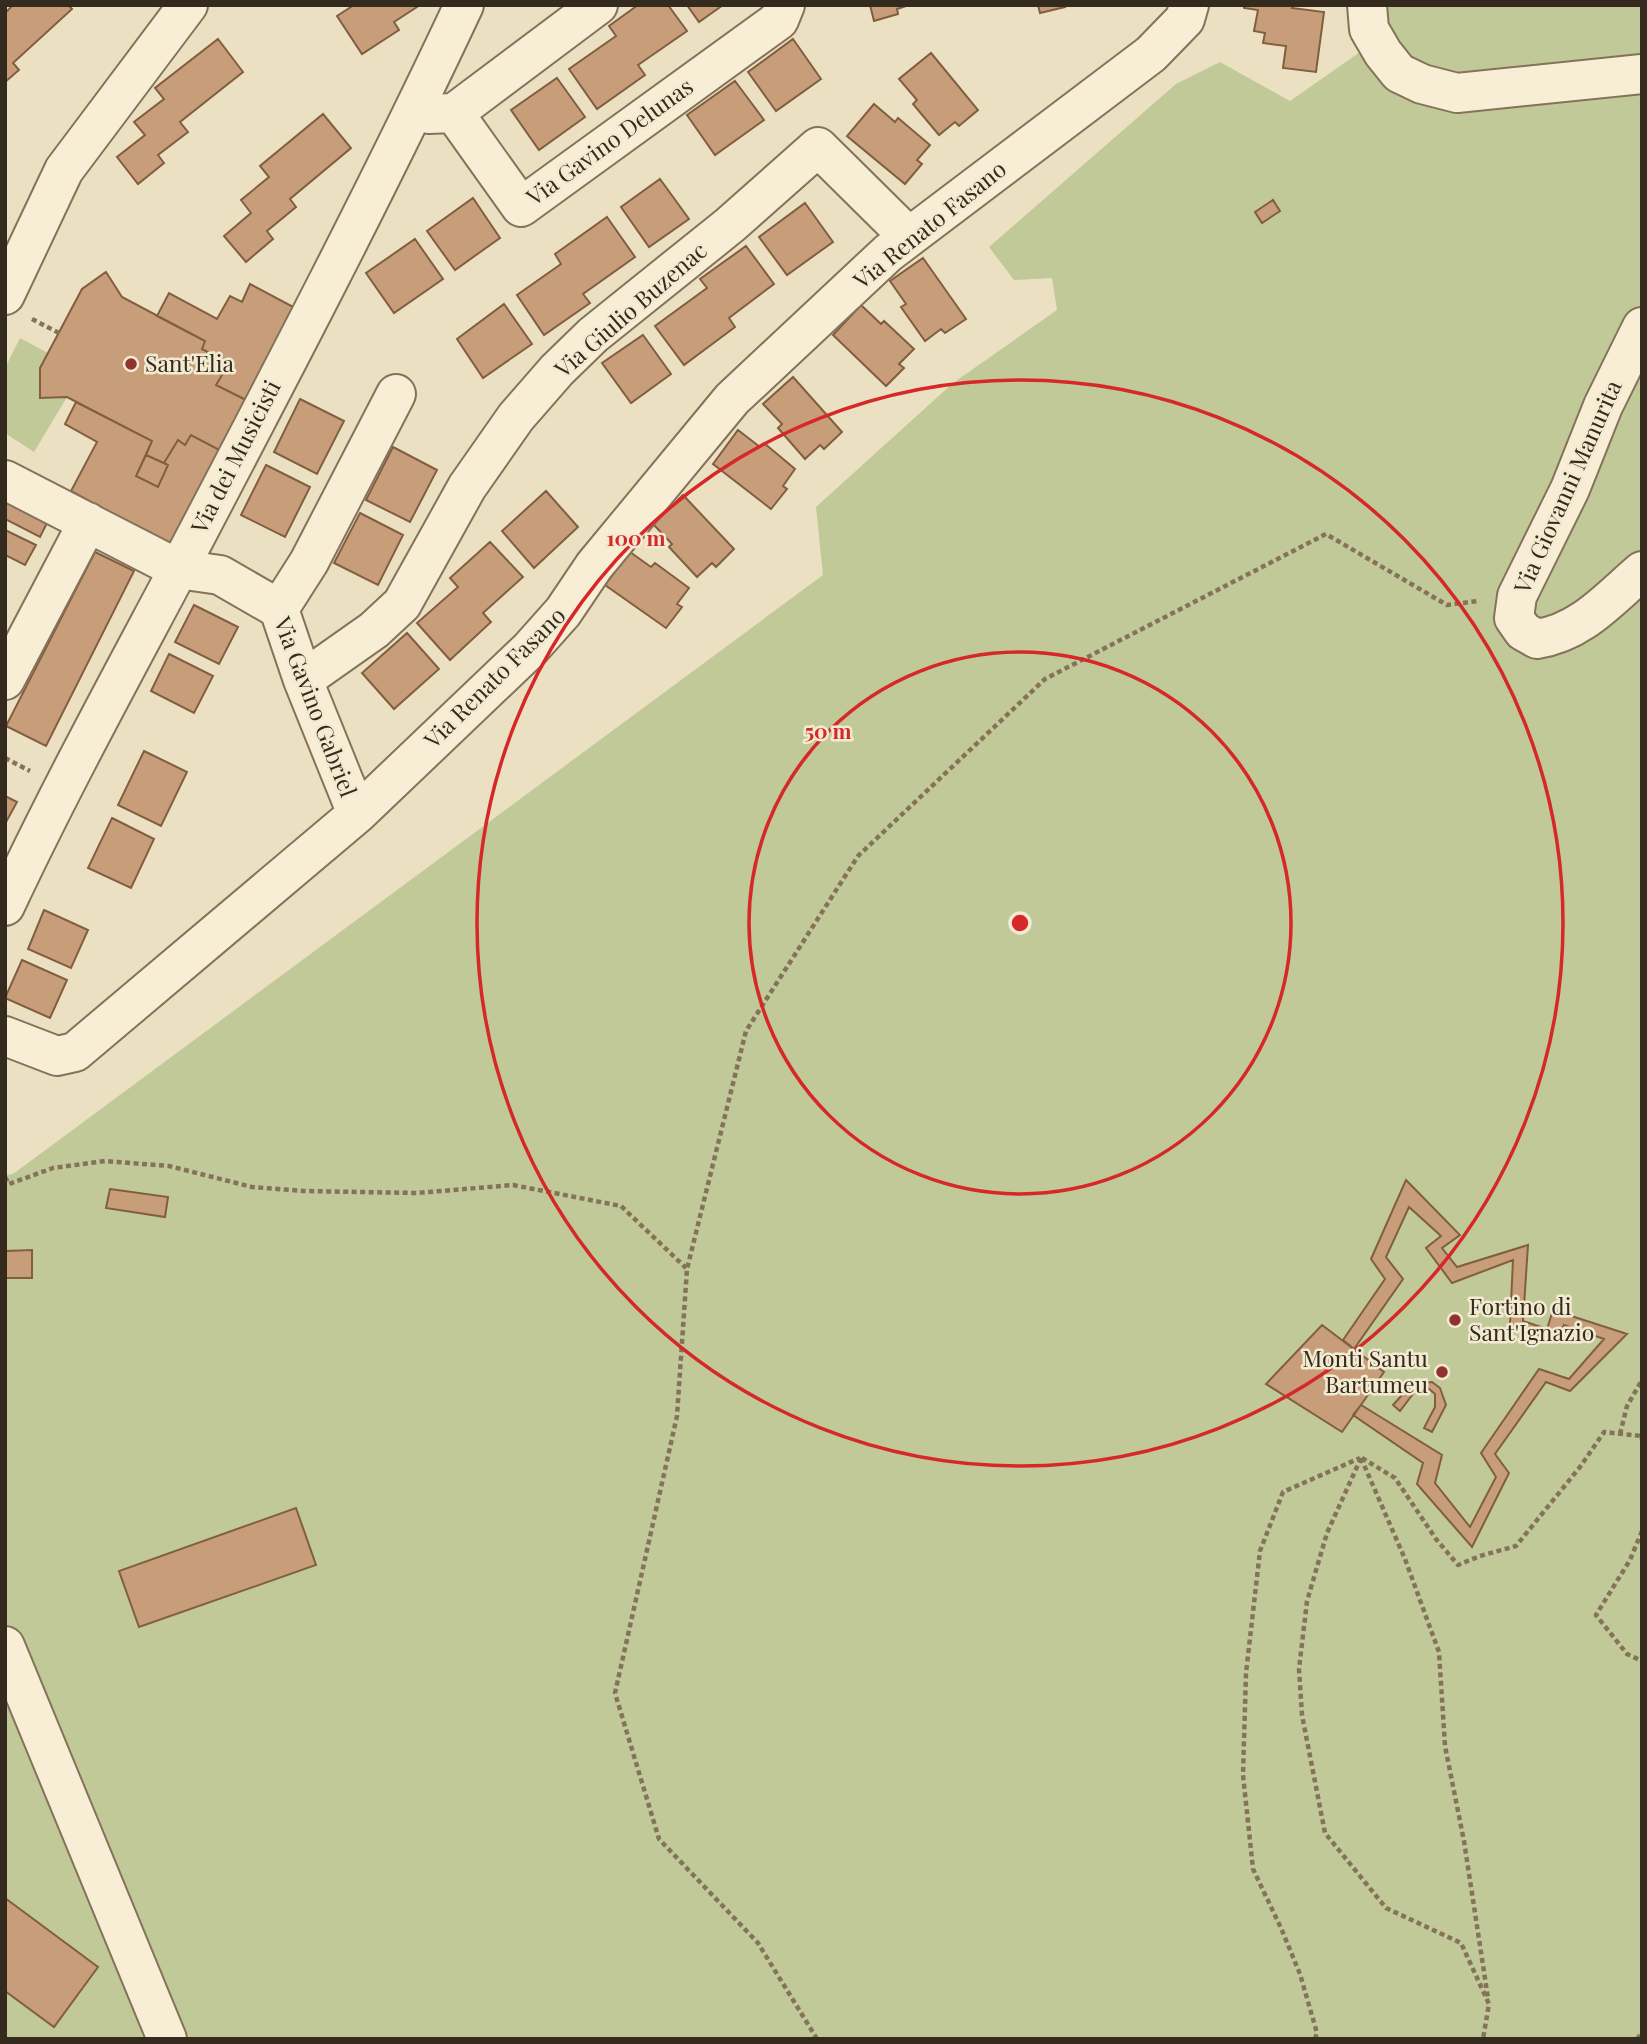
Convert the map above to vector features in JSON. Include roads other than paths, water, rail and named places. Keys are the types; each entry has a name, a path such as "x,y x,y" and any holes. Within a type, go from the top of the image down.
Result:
{"street":[{"path":"15,305 64,170 188,5"},
{"name":"Via dei Musicisti","path":"5,906 46,819 413,115 464,5"},
{"path":"413,115 454,113 598,5"},
{"name":"Via Gavino Delunas","path":"454,113 521,207 779,20 785,5"},
{"name":"Via Renato Fasano","path":"5,1037 57,1056 75,1052 357,814 538,640 563,612 594,566 732,399 888,253 1151,54 1185,19 1189,5"},
{"path":"1367,5 1369,29 1399,74 1422,84 1457,93 1642,74"},
{"name":"Via Giulio Buzenac","path":"303,680 374,630 402,604 467,487 516,417 557,370 593,335 730,225 818,147 909,237"},
{"name":"Via Giovanni Manurita","path":"1642,327 1603,406 1561,510 1517,596 1514,618 1523,631 1537,639 1557,636 1590,618 1642,571"},
{"path":"279,609 309,562 396,394"},
{"name":"Via Gavino Gabriel","path":"5,480 178,569 220,575 279,609 303,680 357,814"},
{"path":"5,680 88,522"},
{"path":"5,1646 166,2039"}],"place":[{"name":"Sant'Elia","path":"131,364"},
{"name":"Fortino di Sant'Ignazio","path":"1455,1320"},
{"name":"Monti Santu Bartumeu","path":"1442,1372"}]}
